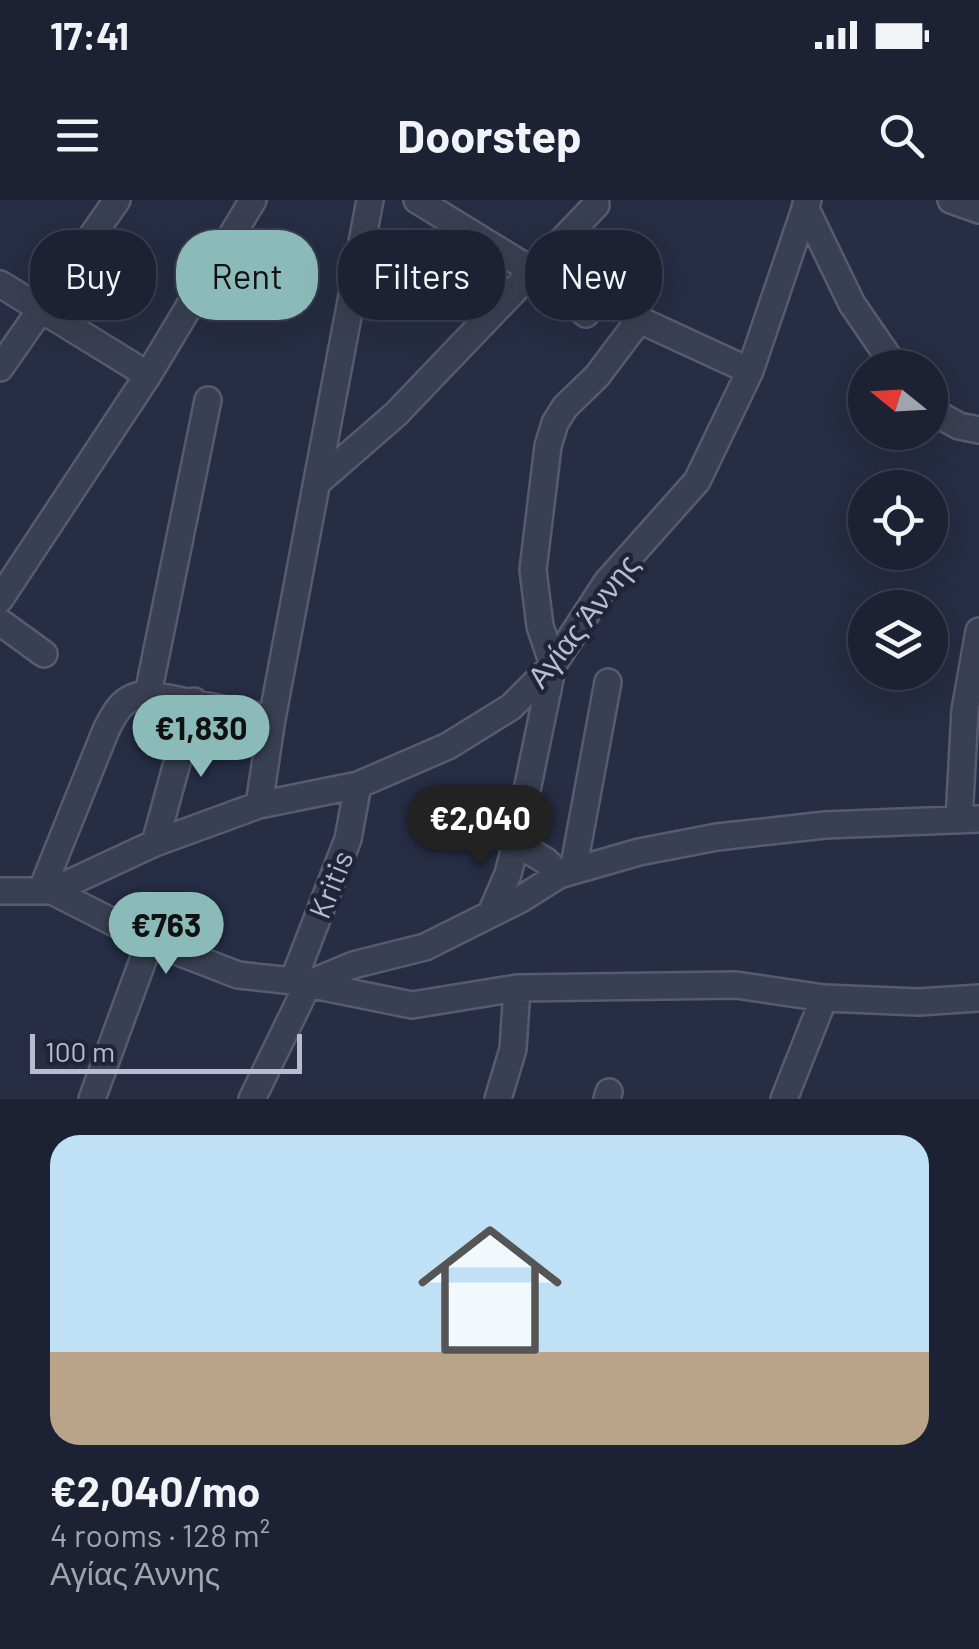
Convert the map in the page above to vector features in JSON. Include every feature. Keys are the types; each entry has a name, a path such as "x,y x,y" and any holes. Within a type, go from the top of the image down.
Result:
{"street":[{"path":"97,230 117,200"},
{"path":"0,599 148,375 253,200"},
{"path":"259,805 370,200"},
{"path":"417,200 525,266"},
{"path":"951,200 979,210"},
{"path":"806,203 852,304 884,350"},
{"name":"Αγίας Άννης","path":"0,891 46,890 259,805 358,784 407,766 511,707 553,665 607,582 697,481 750,371 806,203"},
{"path":"571,230 596,205"},
{"path":"319,481 396,414 525,276"},
{"path":"0,284 30,303"},
{"path":"0,368 35,320"},
{"path":"58,320 148,375"},
{"path":"490,913 508,874 516,843 553,665 540,626 533,570 548,446 555,422 597,376 637,323 646,323 750,371"},
{"path":"148,694 208,400"},
{"path":"948,420 979,430"},
{"path":"0,622 44,654"},
{"path":"300,982 425,946 566,873 638,852 717,837 825,826 969,820 964,710 979,631"},
{"path":"566,873 608,682"},
{"path":"272,719 148,694 127,699 118,706 46,890 150,940 238,975 300,982 412,1004 518,988 736,985 824,998 919,1002 979,998"},
{"path":"155,844 194,701"},
{"name":"Kritis","path":"252,1099 300,982 348,839 358,784"},
{"path":"516,843 566,873"},
{"path":"92,1099 150,940"},
{"path":"498,1099 513,1050 518,988"},
{"path":"784,1099 824,998"}]}
